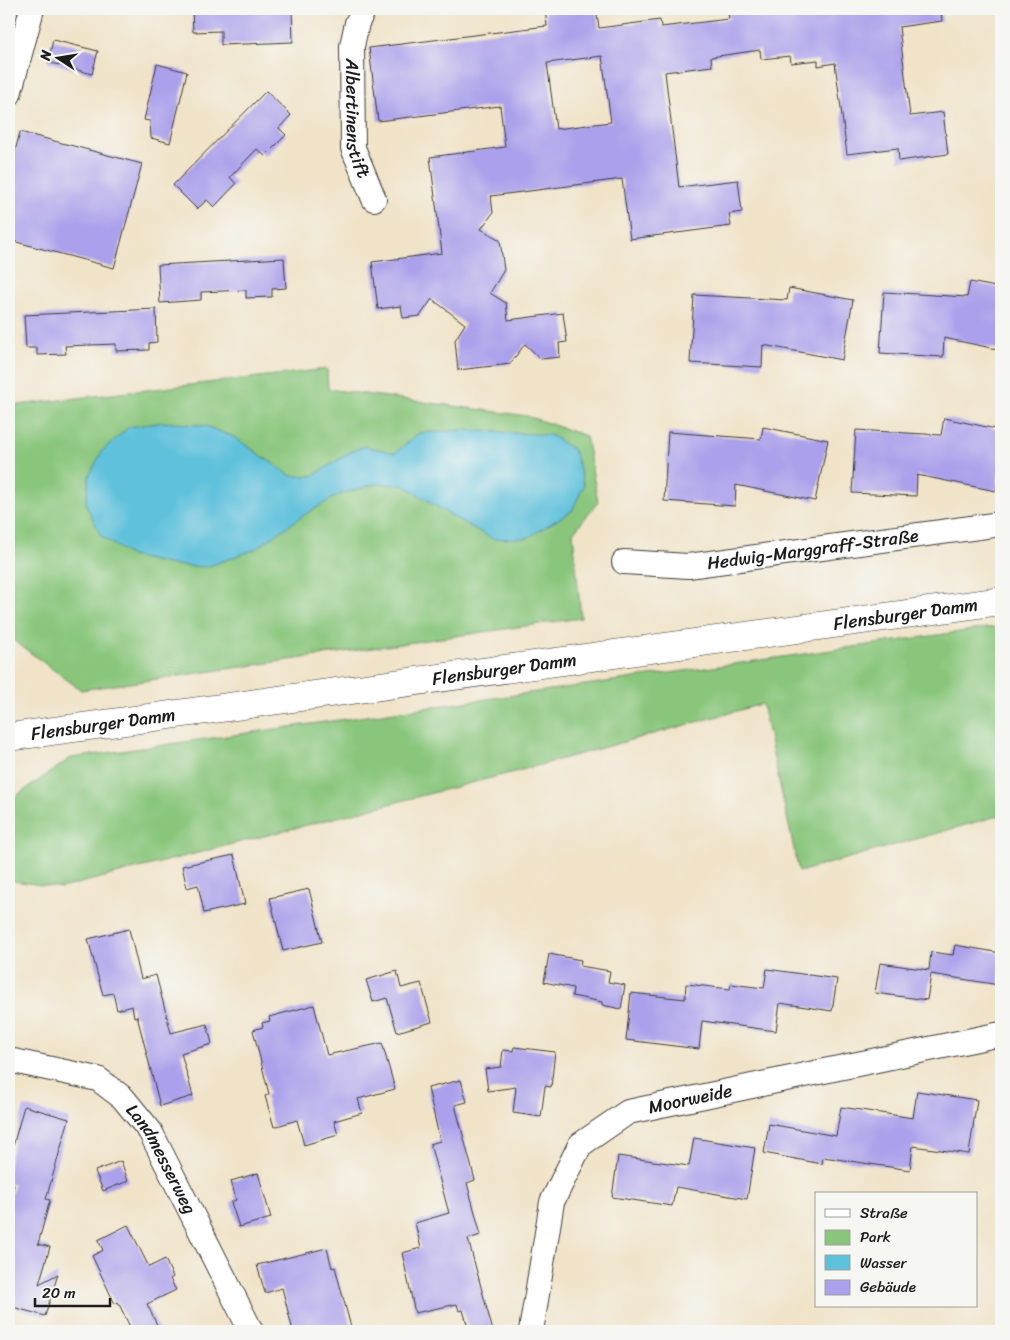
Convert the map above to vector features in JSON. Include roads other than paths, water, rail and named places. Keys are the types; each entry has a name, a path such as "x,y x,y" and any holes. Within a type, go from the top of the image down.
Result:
{"street":[{"path":"9,94 32,9"},
{"name":"Albertinenstift","path":"364,9 357,23 352,46 353,148 374,198"},
{"name":"Hedwig-Marggraff-Straße","path":"624,562 688,566 1001,524"},
{"name":"Flensburger Damm","path":"9,737 1001,602"},
{"name":"Moorweide","path":"531,1331 552,1202 580,1145 628,1112 1001,1034"},
{"name":"Landmesserweg","path":"9,1060 98,1079 123,1098 150,1131 251,1331"}],"water":[{"path":"164,422 206,426 234,437 291,476 313,476 352,451 365,446 395,453 419,433 463,430 551,435 574,450 584,485 572,511 527,538 493,539 453,517 403,485 375,484 338,495 301,517 254,550 206,567 172,565 131,556 101,536 86,504 89,476 102,451 129,427"}]}
